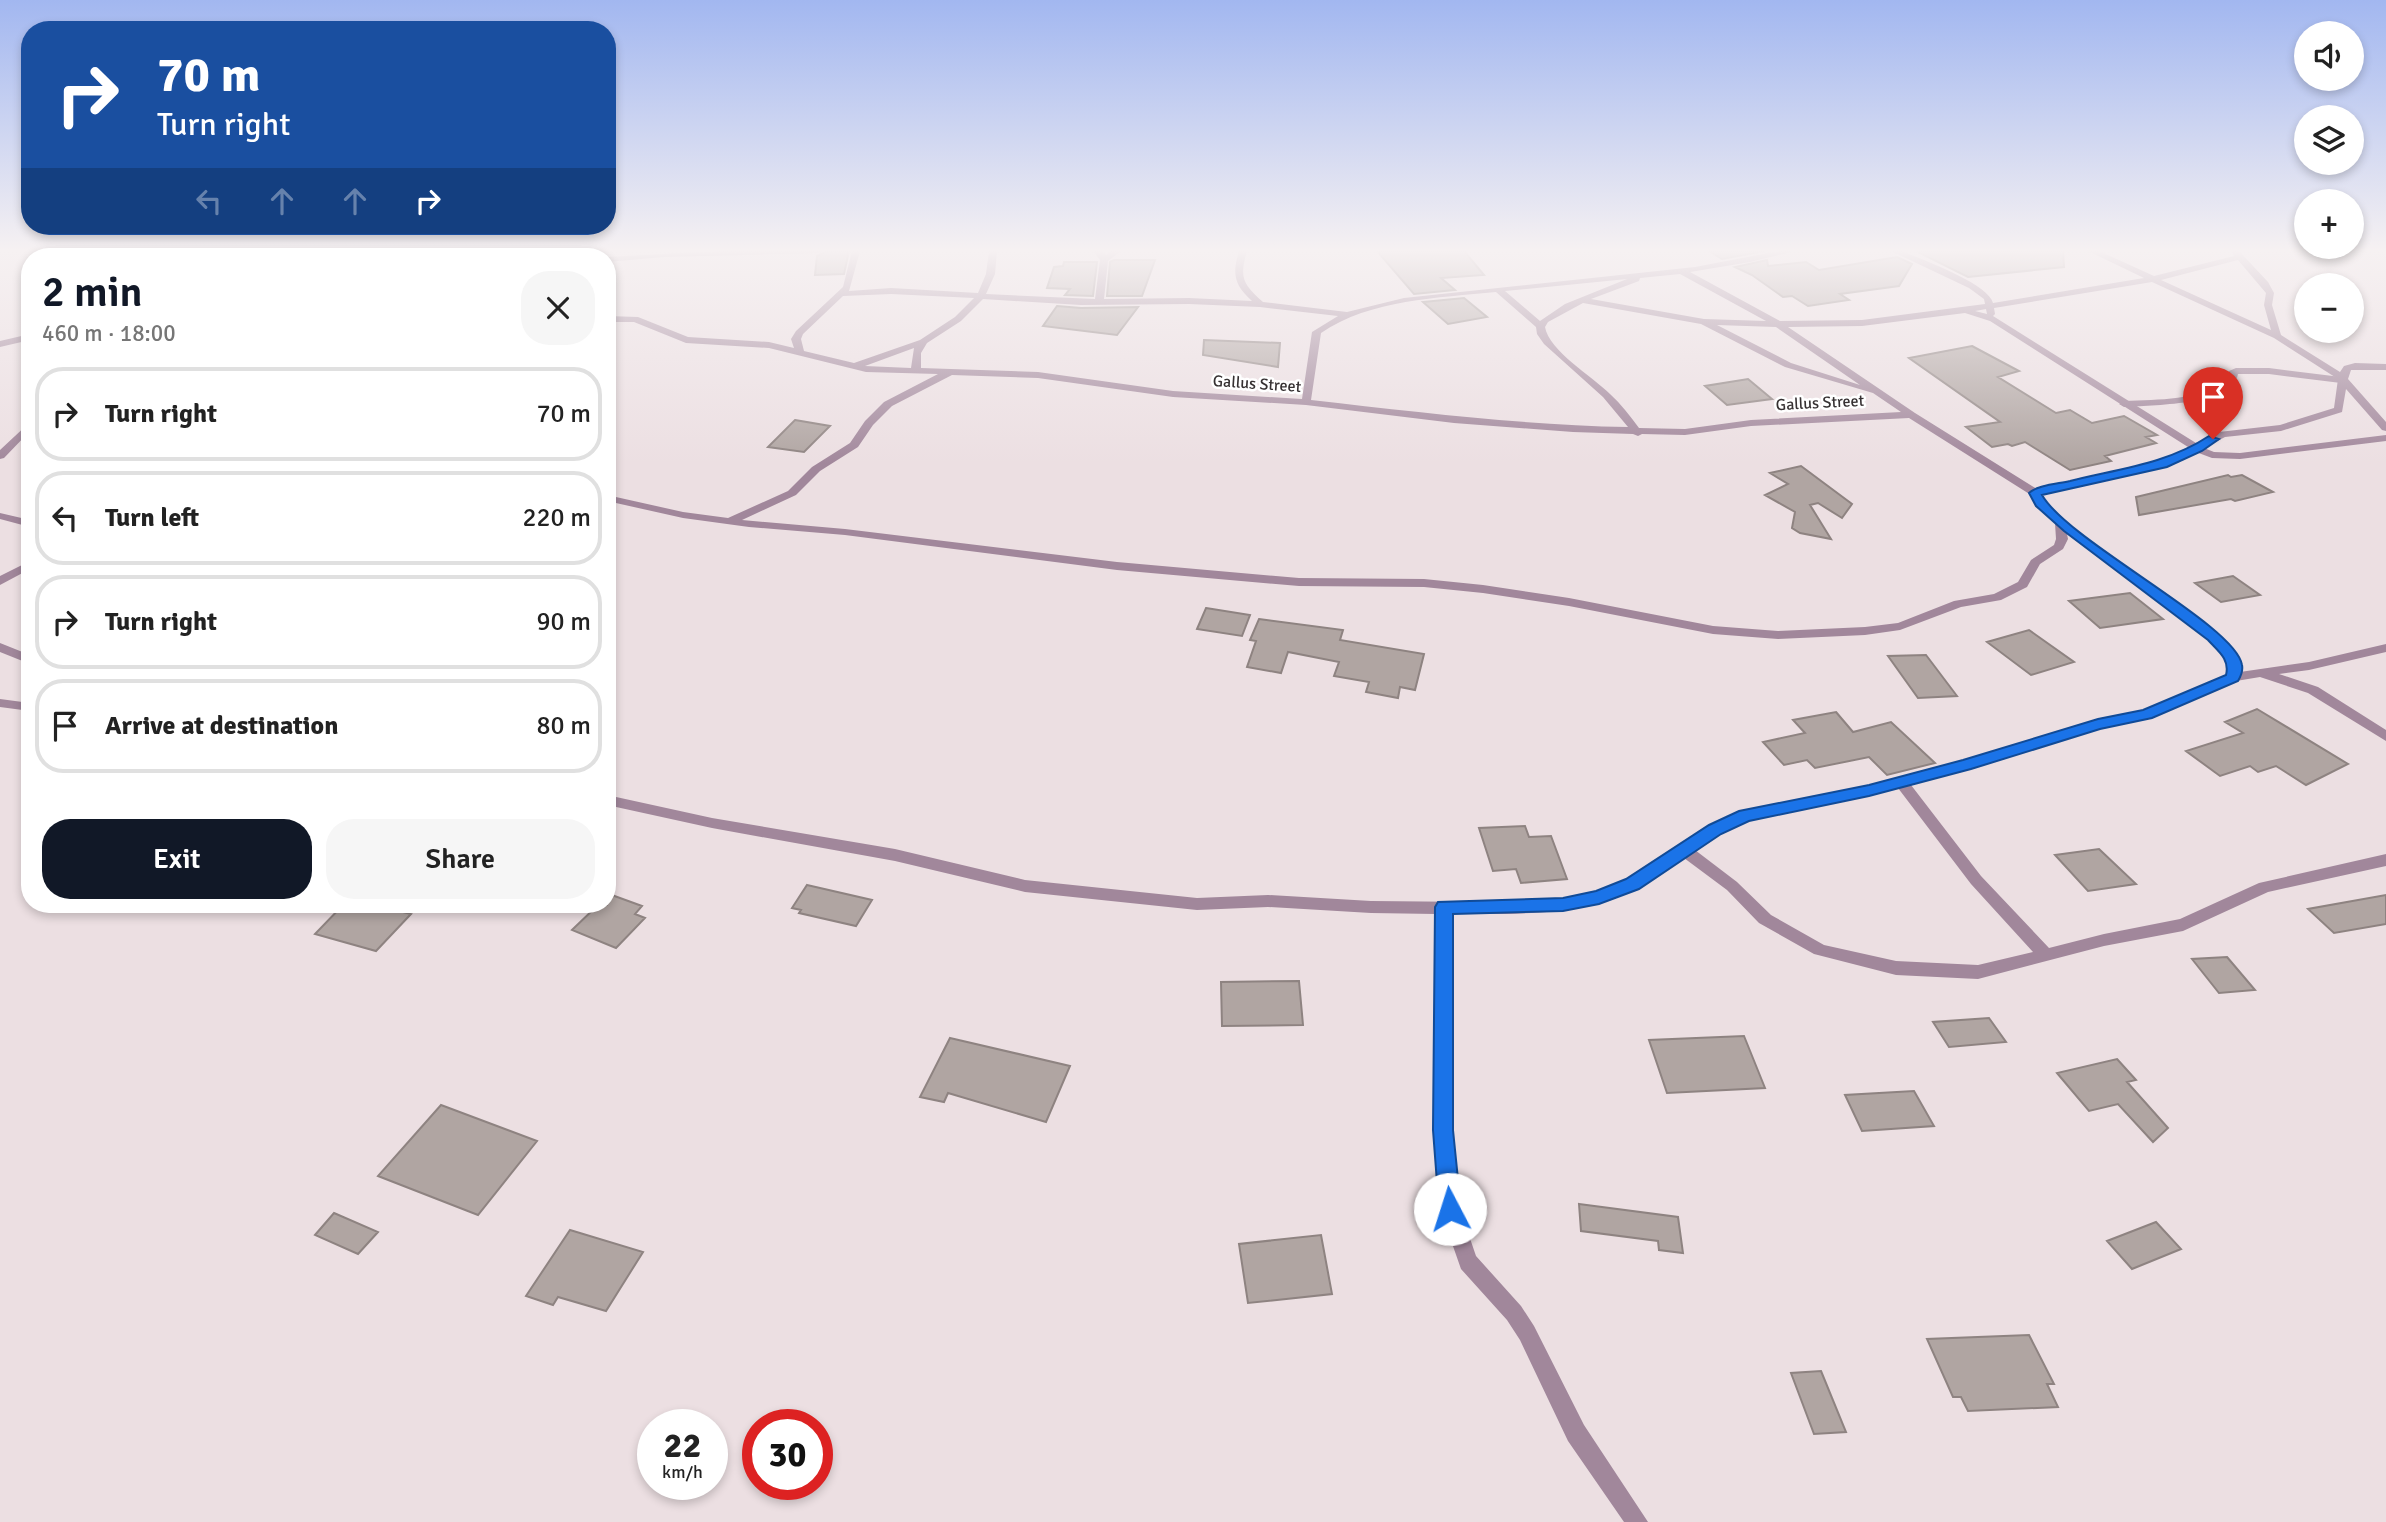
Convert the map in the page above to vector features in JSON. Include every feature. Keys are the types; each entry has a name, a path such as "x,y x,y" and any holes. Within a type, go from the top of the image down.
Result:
{"street":[{"name":"Gallus Street","path":"642,322 687,340 740,342 799,351 855,366 948,373 1038,375 1173,394 1306,402 1454,420 1638,433 1685,432 1751,422 1911,415"},
{"path":"799,351 796,339 811,322"},
{"path":"855,366 922,341 954,322"},
{"path":"1306,402 1317,332 1329,322"},
{"path":"1535,322 1540,326 1541,334 1558,354 1606,395 1638,433"},
{"path":"1540,326 1543,322"},
{"path":"1704,322 1788,365 1881,394"},
{"path":"1705,322 1859,322"},
{"path":"1774,322 1911,415 2035,493 2041,504 2060,521 2213,637 2232,659 2235,666 2233,677"},
{"path":"1996,322 2124,404 2198,449 2212,454 2240,456 2386,438"},
{"path":"2247,322 2277,336 2341,379 2386,428"},
{"path":"2273,322 2277,336"},
{"path":"0,344 21,340"},
{"path":"916,370 917,350 922,341"},
{"path":"2035,493 2121,471 2163,464 2198,449 2223,434 2281,428 2338,410 2343,396 2341,379 2347,368 2386,367"},
{"path":"2124,404 2206,396 2229,383 2232,373 2236,371 2269,371 2341,379"},
{"path":"730,521 792,493 816,469 854,445 869,423 888,404 948,373"},
{"path":"0,456 21,434"},
{"path":"616,501 730,521 1189,573 1299,582 1424,583 1483,589 1713,629 1778,635 1852,632 1900,626 1958,604 1997,597 2023,584 2035,562 2059,547 2062,539 2060,521"},
{"path":"0,516 21,522"},
{"path":"0,582 21,569"},
{"path":"0,647 21,656"},
{"path":"616,802 712,823 895,855 1025,886 1197,904 1268,901 1371,907 1444,907 1563,904 1599,898 1633,884 1715,829 1745,816 1900,782 1966,765 2098,724 2147,714 2233,677 2309,666 2386,648"},
{"path":"2260,673 2313,690 2386,736"},
{"path":"0,703 21,706"},
{"path":"1900,782 1976,880 2046,955"},
{"path":"1684,850 1732,886 1765,919 1819,950 1895,968 1978,972 2183,925 2264,887 2386,860"},
{"path":"1444,907 1443,1130 1450,1209 1468,1262 1520,1323 1576,1433 1637,1522"}],"building":[{"path":"1046,322 1127,322 1117,335 1043,326"},
{"path":"1204,340 1280,343 1278,367 1203,355"},
{"path":"1972,346 2019,371 1998,377 2056,413 2070,410 2092,423 2124,416 2157,435 2146,437 2156,443 2105,456 2111,461 2070,470 2025,442 1992,447 1966,427 2000,422 1909,358"},
{"path":"1748,379 1772,399 1727,405 1705,386"},
{"path":"795,420 830,426 804,452 768,447"},
{"path":"1801,466 1852,504 1842,518 1818,503 1810,505 1831,539 1800,533 1792,528 1795,512 1765,495 1788,484 1770,473"},
{"path":"2228,475 2242,475 2273,492 2235,501 2231,499 2139,515 2136,497"},
{"path":"2233,576 2260,595 2221,602 2195,583"},
{"path":"2130,593 2163,619 2100,628 2069,601"},
{"path":"1206,608 1250,615 1242,636 1197,629"},
{"path":"1259,619 1343,630 1340,640 1424,654 1415,690 1400,687 1398,698 1366,692 1369,682 1334,676 1339,662 1288,652 1281,673 1247,667 1256,641 1250,640"},
{"path":"2029,630 2074,662 2031,675 1987,642"},
{"path":"1926,655 1957,696 1918,698 1888,656"},
{"path":"2257,709 2348,764 2306,785 2276,766 2258,772 2250,766 2220,776 2186,751 2243,733 2225,722"},
{"path":"1836,712 1853,732 1891,722 1935,763 1887,775 1869,757 1815,768 1807,760 1784,765 1763,742 1805,733 1793,720"},
{"path":"1525,826 1529,837 1551,836 1567,879 1521,883 1516,869 1493,871 1479,828"},
{"path":"2099,849 2136,884 2088,891 2055,855"},
{"path":"807,885 872,900 856,926 799,913 801,910 792,908"},
{"path":"2386,895 2386,924 2334,933 2308,909"},
{"path":"616,897 642,906 635,914 645,918 616,948 572,930 590,913 616,913"},
{"path":"335,913 411,914 376,951 315,934"},
{"path":"2227,957 2255,990 2219,993 2192,959"},
{"path":"1299,981 1303,1025 1222,1026 1221,982"},
{"path":"1989,1018 2006,1042 1949,1047 1933,1022"},
{"path":"1744,1036 1765,1088 1667,1093 1649,1040"},
{"path":"950,1038 1070,1066 1046,1122 948,1093 944,1102 920,1097"},
{"path":"2117,1059 2136,1080 2127,1082 2168,1128 2153,1142 2118,1104 2089,1111 2057,1073"},
{"path":"1914,1091 1934,1126 1862,1131 1845,1095"},
{"path":"441,1105 537,1141 478,1215 378,1176"},
{"path":"1579,1204 1678,1217 1683,1253 1659,1250 1658,1241 1581,1231"},
{"path":"334,1213 378,1232 358,1254 315,1235"},
{"path":"2156,1222 2181,1249 2132,1269 2107,1241"},
{"path":"570,1230 643,1252 606,1311 558,1297 553,1305 526,1296"},
{"path":"1321,1235 1332,1294 1248,1303 1239,1244"},
{"path":"2029,1335 2054,1384 2047,1384 2058,1407 1968,1411 1961,1397 1953,1397 1927,1339"},
{"path":"1821,1371 1846,1432 1814,1434 1791,1373"}],"route":[{"path":"1450,1209 1443,1130 1444,907 1563,904 1599,898 1633,884 1715,829 1745,816 1869,790 1966,765 2098,724 2147,714 2164,709 2233,677 2235,666 2232,659 2213,637 2136,581 2092,544 2068,529 2041,504 2035,493 2121,471 2163,464 2198,449 2213,439"}]}
